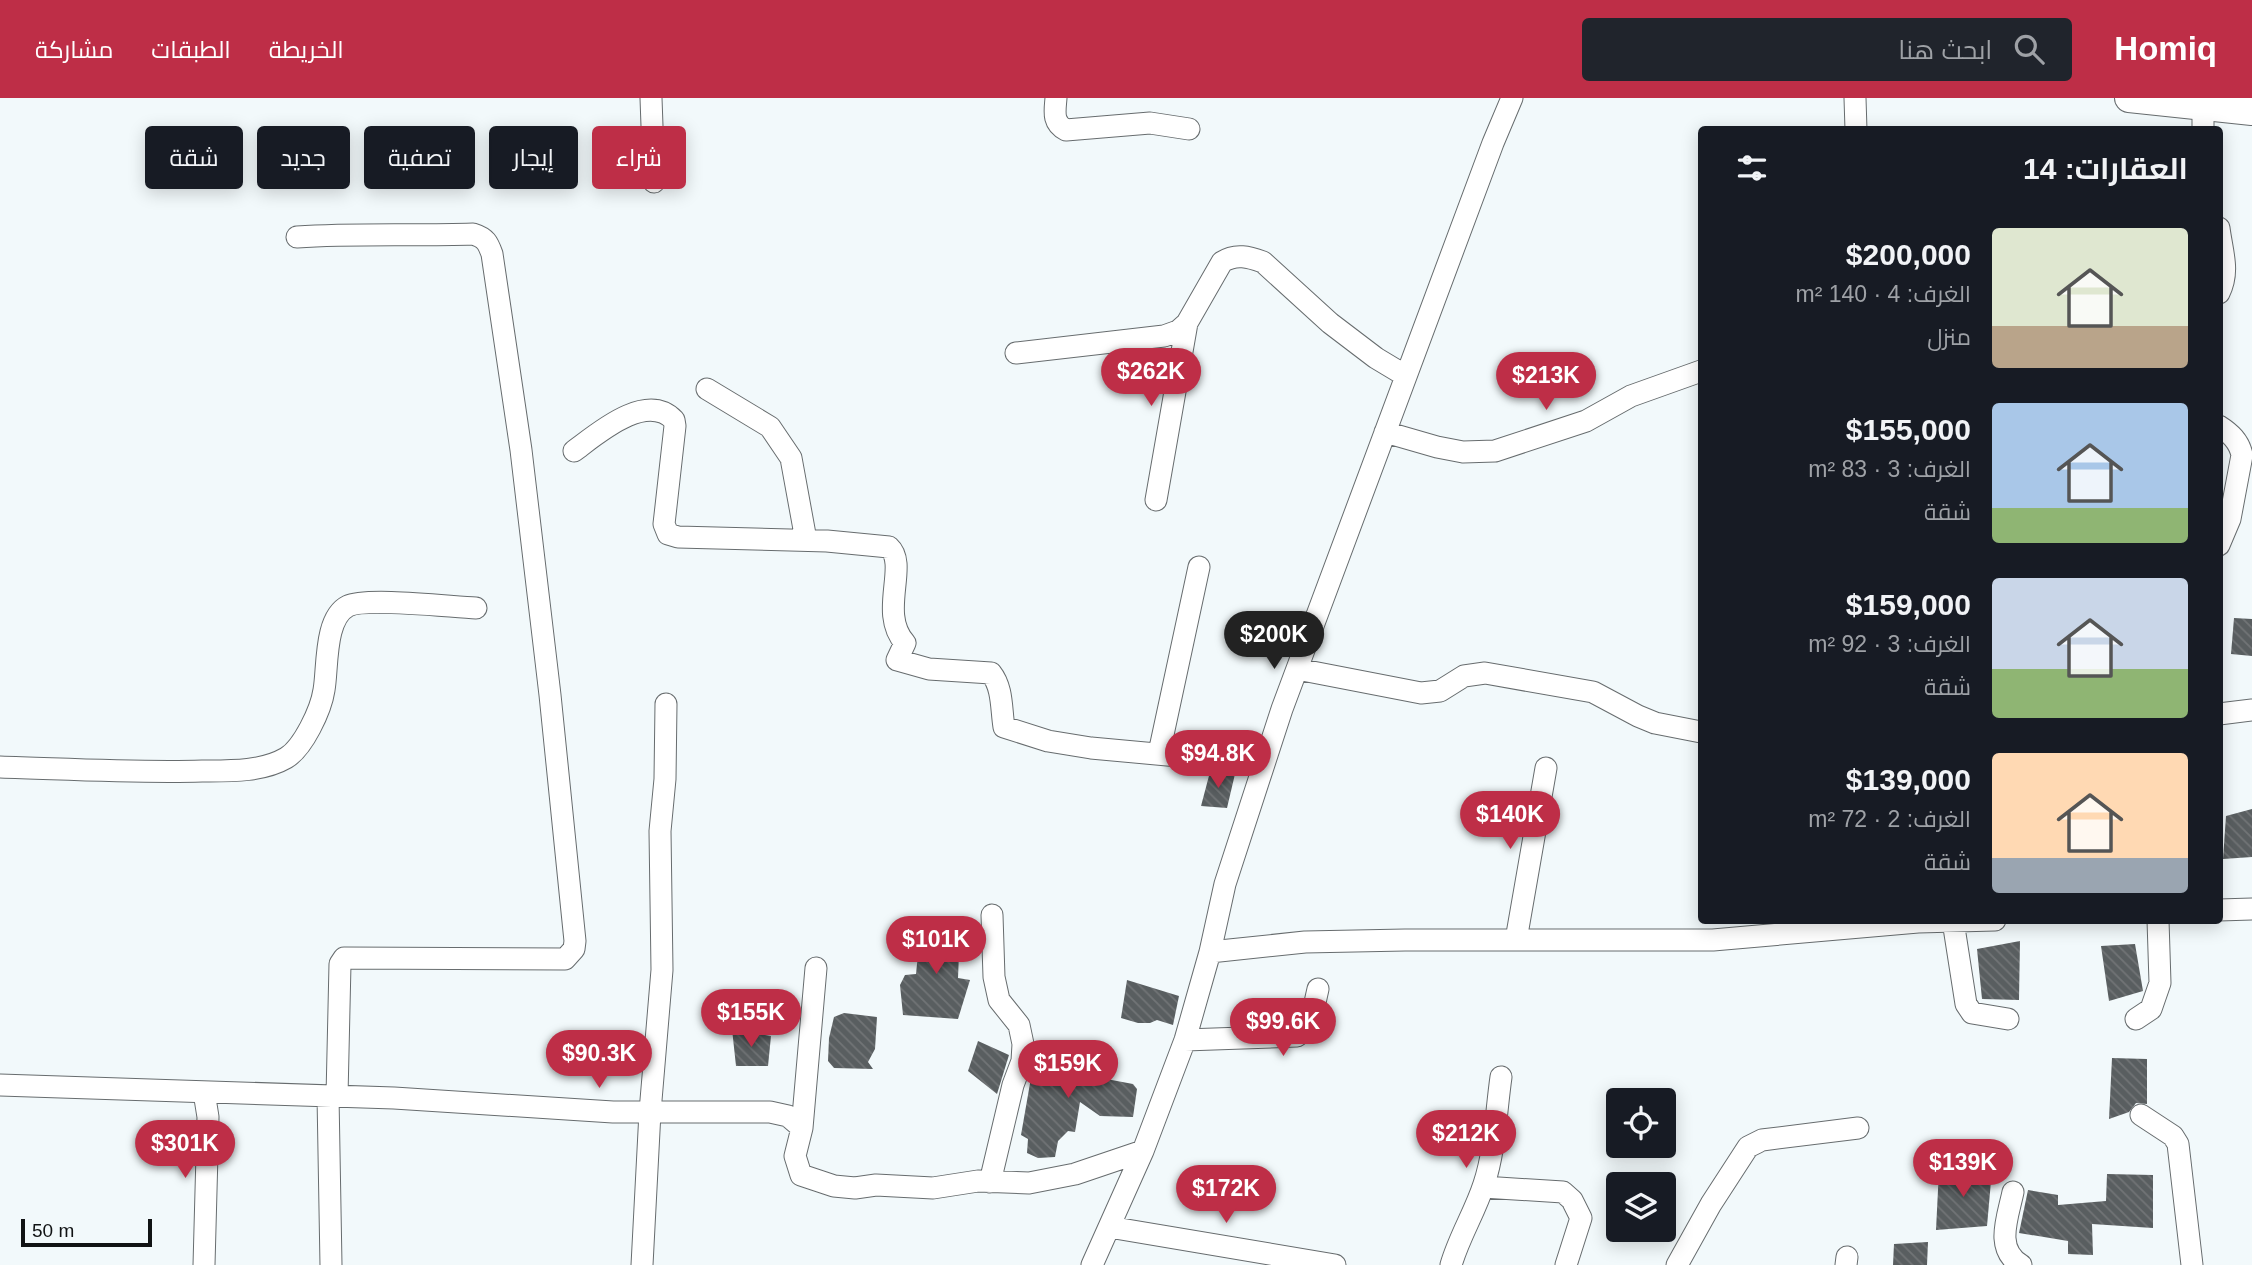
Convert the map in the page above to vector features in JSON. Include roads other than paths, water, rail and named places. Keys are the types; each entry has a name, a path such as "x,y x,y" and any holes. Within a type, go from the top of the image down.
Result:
{"main road":[{"path":"2129,98 2203,118 2252,111"}],"street":[{"path":"651,98 652,126"},
{"path":"1056,98 1055,118 1059,126 1066,130 1150,123 1189,130"},
{"path":"1092,1265 1143,1151 1185,1040 1210,952 1225,884 1268,752 1385,432 1512,98"},
{"path":"1855,98 1856,126"},
{"path":"297,237 473,234 488,242 521,450 575,941 574,949 565,960 344,958 340,964 333,1096 331,1265"},
{"path":"2223,251 2226,269 2223,285"},
{"path":"1016,353 1164,336 1178,331 1187,323 1222,262 1236,256 1250,257 1270,268 1349,337 1406,376"},
{"path":"1156,500 1187,323"},
{"path":"1385,432 1463,452 1495,451 1586,421 1631,396 1698,372"},
{"path":"706,389 770,427 791,458 806,540"},
{"path":"574,451 617,419 641,412 662,411 674,420 675,426 664,524 668,534 678,537 880,545 892,550 897,559 892,608 894,622 905,643 897,660 929,669 991,673 1001,698 1003,727 1048,741 1091,748 1233,761 1268,752"},
{"path":"2224,429 2252,431"},
{"path":"2223,536 2230,519 2241,464 2241,447 2224,429"},
{"path":"1159,753 1199,567"},
{"path":"0,767 158,773 239,771 282,761 295,752 319,708 324,691 331,632 342,610 350,605 369,602 475,608"},
{"path":"1297,669 1421,692 1440,691 1464,676 1485,673 1593,692 1655,723 1698,731"},
{"path":"642,1265 650,1112 662,970 660,831 665,779 666,704"},
{"path":"2223,714 2252,710"},
{"path":"1516,940 1546,768"},
{"path":"2223,910 2252,909"},
{"path":"990,1182 1013,1085 1022,1060 1023,1044 1018,1025 999,1000 994,977 992,915"},
{"path":"1210,952 1305,942 1713,940 1902,924"},
{"path":"1953,924 1966,1004 1972,1013 2008,1020"},
{"path":"2136,1019 2151,1009 2160,983 2158,924"},
{"path":"816,968 802,1128 794,1156 801,1175 818,1183 845,1187 876,1185 933,1188 978,1181 1029,1183 1075,1174 1143,1151"},
{"path":"1185,1040 1297,1037 1310,1025 1318,989"},
{"path":"1451,1265 1458,1242 1483,1187 1501,1077"},
{"path":"0,1085 333,1096 613,1112 770,1112 788,1116 802,1128"},
{"path":"204,1092 208,1117 204,1265"},
{"path":"2141,1115 2173,1136 2178,1144 2192,1265"},
{"path":"1677,1265 1748,1147 1762,1140 1858,1128"},
{"path":"1483,1187 1563,1192 1573,1200 1581,1219 1566,1265"},
{"path":"2013,1192 2004,1241 2006,1252 2021,1265"},
{"path":"1109,1227 1335,1265"}]}
